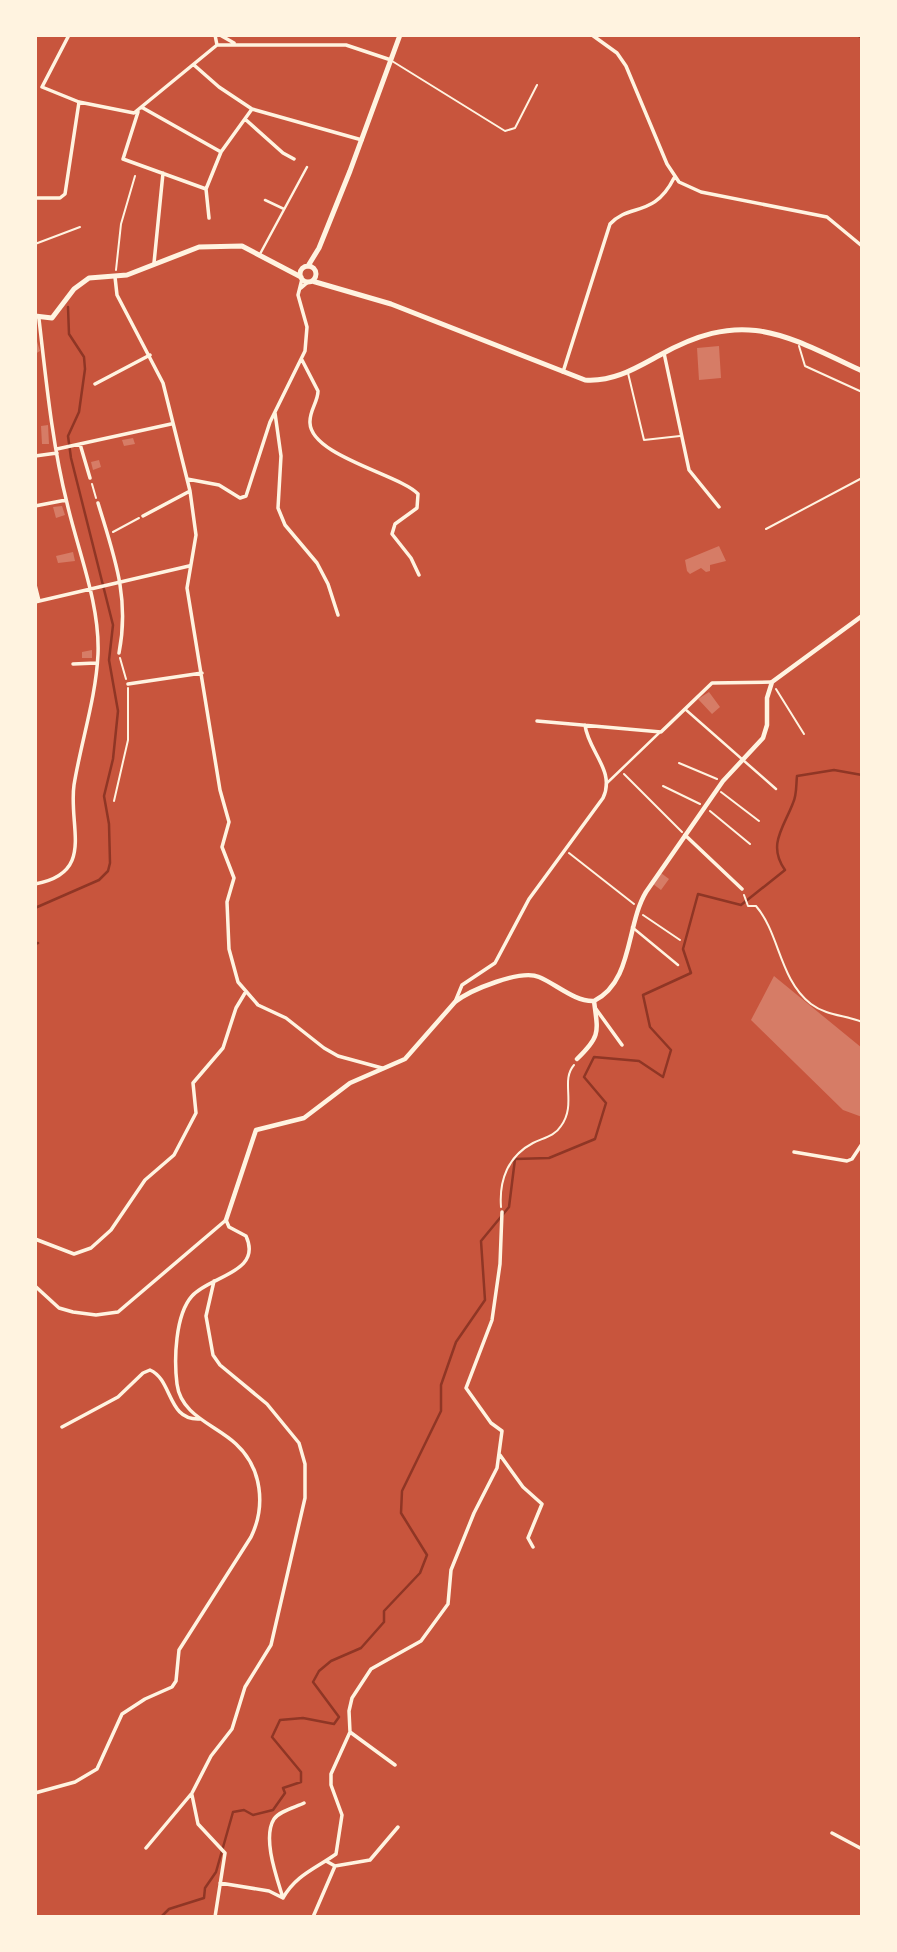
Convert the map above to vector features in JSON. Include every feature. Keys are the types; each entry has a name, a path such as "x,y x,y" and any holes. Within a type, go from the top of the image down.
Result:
{"main road":[{"path":"309,277 400,35"},
{"path":"37,318 49,320 56,316 74,289 89,278 115,276 211,245 242,246 289,271 327,286 391,304 563,374 591,381 628,373 701,334 737,329 762,330 798,341 862,371"},
{"path":"289,271 305,267 319,248"},
{"path":"305,267 309,277"},
{"path":"305,267 309,277"}],"street":[{"path":"69,35 43,88 79,102 138,113"},
{"path":"215,35 217,45"},
{"path":"220,35 235,44"},
{"path":"592,35 617,53 626,66 674,178 701,192 827,217 862,246"},
{"path":"206,189 127,162 122,156 138,113 217,45 346,45 391,60"},
{"path":"193,64 212,82 252,108 362,140"},
{"path":"35,198 60,198 65,194 79,102"},
{"path":"143,108 221,152"},
{"path":"209,218 206,189 221,152 252,108"},
{"path":"245,119 283,153 294,159"},
{"path":"260,254 307,167"},
{"path":"154,263 163,173"},
{"path":"563,374 610,224 616,218 651,205 666,192 674,178"},
{"path":"265,200 284,209"},
{"path":"115,276 117,295 163,383 171,424 190,491 196,531 187,588 220,790 229,822 222,845 234,878 227,902 230,959 236,979 245,993 262,1009 286,1018 334,1054 384,1069"},
{"path":"187,479 219,485 241,498 247,494 275,411 302,360 307,332 299,290 309,277"},
{"path":"35,884 54,879 64,871 76,852 72,809 74,785 96,663 97,643 89,588 66,500 37,318"},
{"path":"664,353 673,385 689,470 719,507"},
{"path":"95,384 150,355"},
{"path":"302,360 318,391 310,419 314,433 355,464 410,487 418,494 417,508 395,524 392,534 411,558 419,575"},
{"path":"275,411 281,456 278,508 285,525 317,563 328,584 338,614"},
{"path":"35,456 64,447 171,424"},
{"path":"77,444 90,478"},
{"path":"143,516 190,491"},
{"path":"35,506 66,500"},
{"path":"98,503 121,581 125,615 119,653"},
{"path":"35,585 37,601 189,566"},
{"path":"606,784 712,683 772,682 862,616"},
{"path":"74,664 96,663"},
{"path":"128,684 202,673"},
{"path":"595,1004 616,979 628,950 637,909 717,789 766,732 767,698 772,682"},
{"path":"685,709 740,761 776,789"},
{"path":"537,721 661,732"},
{"path":"35,1286 59,1308 96,1315 125,1308 157,1276 183,1259 199,1241 226,1220 256,1130 304,1118 350,1083 409,1056 455,1002 462,985 490,968 498,958 529,899 607,791 606,772 588,738 585,724"},
{"path":"685,835 742,889"},
{"path":"632,927 678,965"},
{"path":"455,1002 477,989 534,975 595,1004 622,1045"},
{"path":"35,1239 74,1254 91,1248 111,1230 145,1180 174,1155 198,1107 193,1083 223,1048 236,1008 245,993"},
{"path":"578,1059 597,1035 595,1004"},
{"path":"794,1152 847,1161 852,1159 862,1144"},
{"path":"283,1898 287,1888 304,1872 336,1854 342,1830 342,1815 331,1785 331,1774 350,1732 349,1711 360,1683 373,1667 421,1640 448,1604 452,1593 451,1570 500,1455 502,1432 484,1414 466,1388 492,1320 502,1212"},
{"path":"35,1793 75,1782 97,1769 122,1714 145,1699 172,1687 176,1681 179,1650 254,1531 261,1500 253,1466 237,1445 200,1419 178,1391 178,1342 182,1316 190,1299 214,1281 240,1268 249,1254 246,1236 231,1229 226,1220"},
{"path":"146,1848 192,1793 211,1755 232,1730 245,1687 271,1645 303,1520 306,1481 302,1452 286,1424 215,1358 206,1316 214,1281"},
{"path":"62,1427 118,1397 150,1370 157,1374 180,1412 190,1419 200,1419"},
{"path":"500,1455 523,1487 541,1504 528,1538 533,1547"},
{"path":"350,1732 395,1766"},
{"path":"192,1793 198,1824 225,1852 225,1866 215,1917"},
{"path":"283,1898 271,1859 273,1822 277,1816 304,1803"},
{"path":"326,1861 335,1866 373,1859 398,1827"},
{"path":"832,1833 862,1849"},
{"path":"313,1917 335,1866"},
{"path":"220,1883 269,1891 283,1898"}],"lane":[{"path":"391,60 505,131 515,128 537,85"},
{"path":"798,341 805,366 862,392"},
{"path":"628,373 644,440 681,436"},
{"path":"766,529 862,478"}],"path":[{"path":"115,276 121,224 135,176"},
{"path":"35,244 80,227"},
{"path":"90,478 98,503"},
{"path":"107,534 143,516"},
{"path":"114,801 128,740 128,684 119,653"},
{"path":"772,682 804,734"},
{"path":"679,763 723,781"},
{"path":"621,771 685,835"},
{"path":"663,786 705,807 750,844"},
{"path":"717,789 759,821"},
{"path":"566,850 637,909 680,940"},
{"path":"744,896 748,906 756,906 765,917 790,980 810,1003 830,1015 862,1022"},
{"path":"502,1212 502,1184 509,1164 526,1147 559,1129 568,1115 571,1103 569,1070 578,1059"}],"building":[{"path":"35,335 40,351 35,354"},
{"path":"719,346 721,378 699,380 697,348"},
{"path":"48,425 49,444 42,444 41,426"},
{"path":"133,438 135,444 124,446 122,440"},
{"path":"99,460 101,467 93,470 91,462"},
{"path":"62,506 65,515 56,518 53,507"},
{"path":"719,546 726,561 710,565 710,571 706,572 701,568 690,574 687,571 685,560"},
{"path":"73,552 75,561 58,563 56,556"},
{"path":"92,650 92,658 82,658 82,652"},
{"path":"709,692 720,707 712,714 698,699"},
{"path":"661,873 669,879 661,890 653,884"},
{"path":"774,976 862,1048 862,1117 843,1110 751,1020"}],"waterway":[{"path":"857,35 862,38"},
{"path":"35,908 99,880 108,871 110,863 109,824 104,796 113,759 118,711 109,660 113,625 71,458 68,436 79,412 85,369 84,357 69,334 68,307"},
{"path":"161,1917 169,1909 204,1898 205,1888 216,1872 233,1812 244,1810 253,1815 273,1810 285,1793 283,1788 301,1782 301,1772 272,1737 280,1720 303,1718 334,1724 339,1717 313,1682 319,1671 331,1661 361,1648 384,1622 384,1611 420,1573 427,1555 401,1513 402,1491 441,1411 441,1385 456,1342 485,1300 481,1241 509,1207 515,1159 549,1158 595,1139 606,1103 584,1077 594,1057 639,1061 663,1077 671,1050 650,1027 643,995 691,973 683,949 698,894 741,905 785,870 777,852 777,844 794,800 797,776 834,770 862,775"}]}
